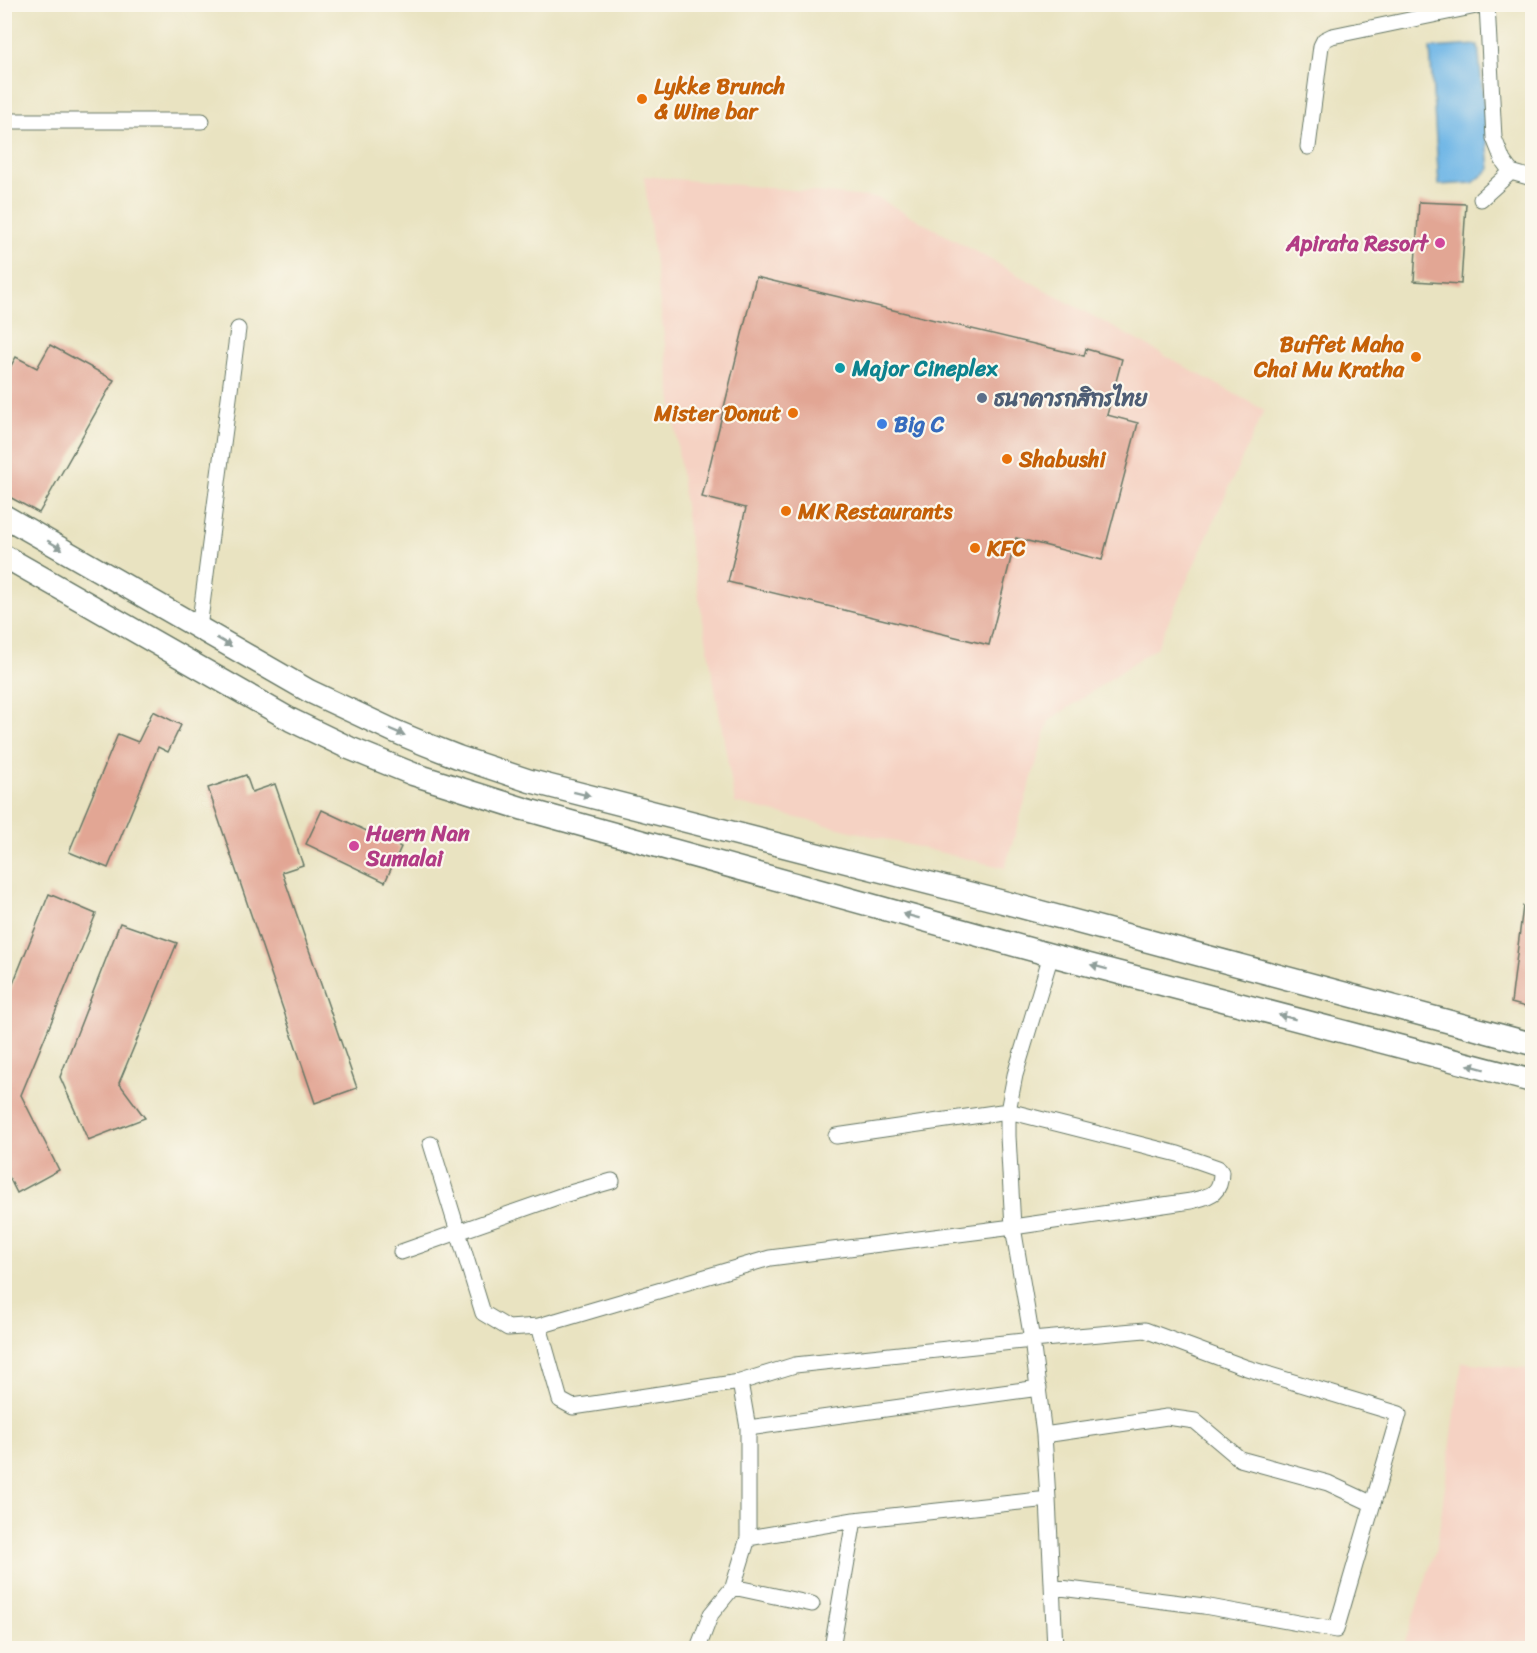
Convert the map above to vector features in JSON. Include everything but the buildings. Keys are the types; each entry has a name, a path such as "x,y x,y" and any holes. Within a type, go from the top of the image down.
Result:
{"main road":[{"path":"4,516 309,691 394,731 458,757 530,781 1007,903 1533,1044"},
{"path":"4,556 291,720 349,748 413,774 524,809 1051,955 1533,1082"}],"street":[{"path":"1308,147 1321,46 1324,40 1332,36 1486,4 1494,138 1503,161 1511,172 1533,178"},
{"path":"4,121 202,121"},
{"path":"1481,199 1511,172"},
{"path":"199,628 238,329"},
{"path":"1051,955 1015,1075 1008,1111 1008,1136 1013,1227 1032,1340 1044,1435 1055,1648"},
{"path":"430,1144 483,1313 508,1328 538,1326 770,1258 1013,1227 1191,1200 1211,1195 1217,1190 1221,1180 1221,1172 1218,1168 1178,1154 1008,1111 836,1136"},
{"path":"401,1252 562,1195 612,1181"},
{"path":"538,1326 560,1400 573,1407 740,1382 795,1365 1145,1330 1247,1368 1399,1414 1336,1630 1204,1606 1053,1587"},
{"path":"698,1648 711,1614 733,1587 748,1538 748,1428 740,1382"},
{"path":"748,1428 1039,1388"},
{"path":"1044,1435 1167,1417 1196,1421 1240,1459 1328,1484 1372,1504"},
{"path":"748,1538 854,1520 1048,1499"},
{"path":"832,1648 854,1520"},
{"path":"733,1587 812,1604"}],"shaded area":[{"path":"644,176 878,198 1264,410 1157,647 1049,721 1005,868 735,803 690,547"},
{"path":"1462,1362 1531,1369 1532,1371 1532,1648 1403,1648 1437,1545"}],"water":[{"path":"1478,45 1490,169 1473,183 1439,185 1430,48"}],"place":[{"name":"Lykke Brunch & Wine bar","path":"642,99"},
{"name":"Apirata Resort","path":"1440,243"},
{"name":"Buffet Maha Chai Mu Kratha","path":"1416,357"},
{"name":"Major Cineplex","path":"840,368"},
{"name":"ธนาคารกสิกรไทย","path":"982,398"},
{"name":"Mister Donut","path":"793,413"},
{"name":"Big C","path":"882,424"},
{"name":"Shabushi","path":"1007,459"},
{"name":"MK Restaurants","path":"786,511"},
{"name":"KFC","path":"975,548"},
{"name":"Huern Nan Sumalai","path":"354,846"}]}
